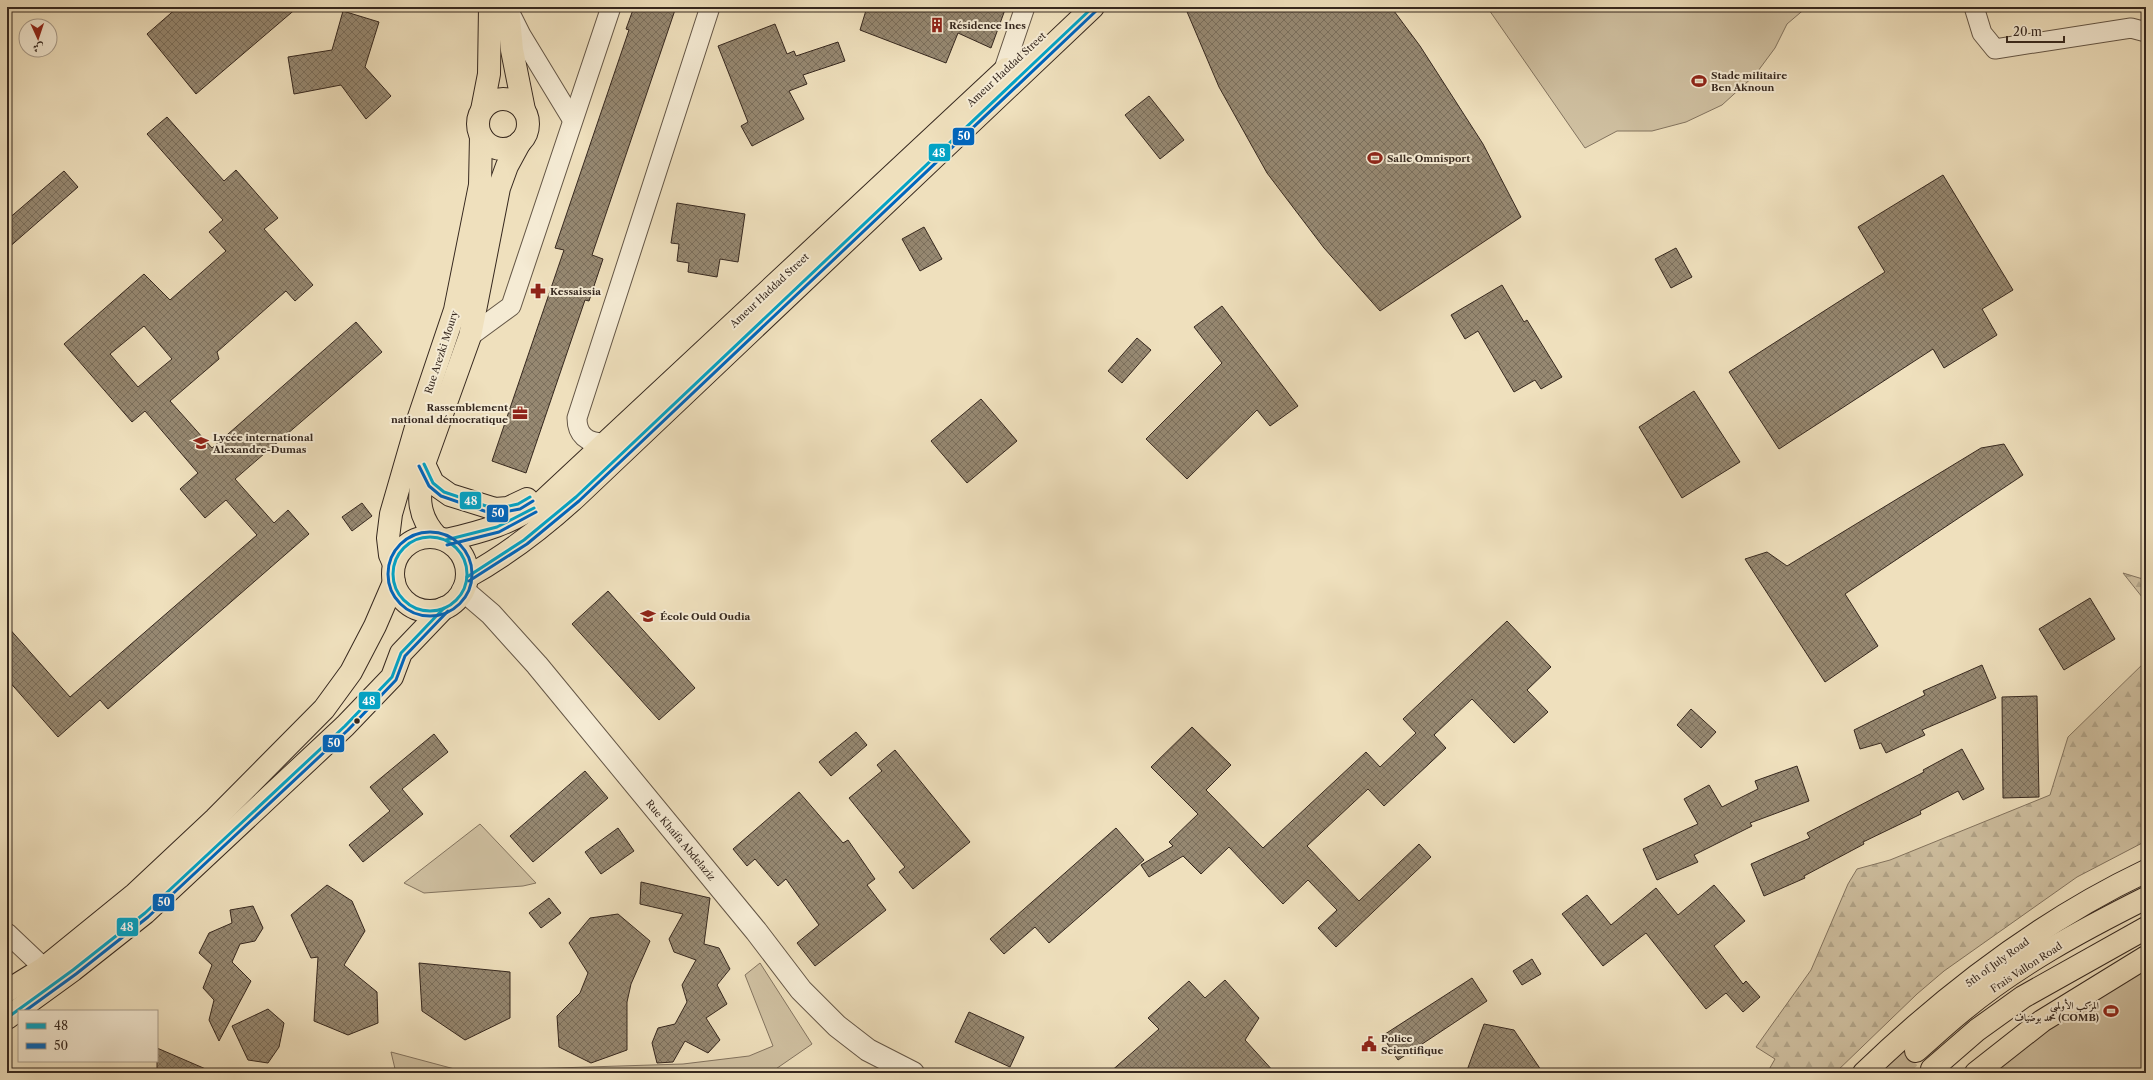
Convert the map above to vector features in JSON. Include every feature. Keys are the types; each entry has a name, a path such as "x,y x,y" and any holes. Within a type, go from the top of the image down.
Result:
{"main road":[{"path":"502,7 528,123 527,130 520,142 514,146 499,148 486,142 481,136 478,123 482,110 502,7"},
{"name":"Ameur Haddad Street","path":"441,539 497,527 528,512 564,482 604,442 1073,7"},
{"name":"Ameur Haddad Street","path":"465,584 527,540 576,498 1093,7"},
{"path":"482,110 488,104 503,99 518,104 524,110"},
{"name":"Rue Arezki Moury","path":"394,573 388,538 391,514 419,417 455,310 480,185 481,136"},
{"name":"Rue Arezki Moury","path":"441,539 423,520 421,508 421,485 424,464 470,336 480,292 499,188 507,166 520,142"},
{"path":"424,464 433,483 444,492 495,509 508,508 532,496 604,442"},
{"path":"7,990 44,968 136,894 214,819 324,709 351,672 375,626 400,552 410,542 427,536 441,539 458,549 462,556 465,584 455,600 444,608 401,652 392,677 346,726 145,913 73,970 7,1018"},
{"path":"394,573 401,596 413,607 429,611 444,608"},
{"name":"5th of July Road","path":"1864,1073 1918,1024 2008,952 2087,903 2146,871"},
{"name":"Frais Vallon Road","path":"1916,1051 1963,1010 2012,974 2044,954 2146,898"},
{"path":"1932,1069 1977,1030 2023,996 2146,928"},
{"path":"1976,1073 2042,1021 2146,957"}],"street":[{"path":"502,7 521,35 572,119"},
{"path":"470,336 510,306 611,7"},
{"path":"604,442 595,443 584,438 579,433 577,418 710,7"},
{"path":"1003,72 1025,7"},
{"path":"1974,7 1982,33 1995,49 2131,28 2146,32"},
{"name":"Rue Khaifa Abdelaziz","path":"465,584 537,665 756,931 801,990 837,1026 868,1050 913,1073"},
{"path":"7,933 44,968"}],"green space":[{"name":"Stade militaire Ben Aknoun","path":"1487,7 1807,7 1787,24 1775,48 1755,75 1722,105 1686,122 1652,131 1617,131 1585,148"},
{"path":"2123,573 2146,580 2146,602"},
{"path":"2146,661 2146,841 2077,877 1944,971 1917,994 1835,1073 1767,1073 1775,1059 1756,1047 1811,970 1848,884 1857,869 1890,860 2050,795 2068,737"},
{"path":"480,824 536,883 523,886 424,893 404,883"},
{"path":"760,963 812,1044 770,1073 396,1073 391,1052 462,1071 683,1064 749,1056 773,1046 745,975"},
{"name":"المركب الأولمبي محمد بوضياف (COMB)","path":"2146,967 2146,1073 1990,1073 2053,1026"}],"building":[{"path":"178,7 298,7 196,94 147,34"},
{"path":"634,7 676,7 592,255 603,259 589,301 585,300 526,473 492,461 564,250 555,248 629,30 626,29"},
{"path":"867,7 1006,7 991,48 958,33 946,63 860,30"},
{"name":"Salle Omnisport","path":"1185,7 1391,7 1420,46 1483,144 1521,217 1380,311 1324,248 1267,173 1219,87"},
{"path":"343,11 379,22 365,67 391,96 366,119 341,85 294,94 288,57 332,50"},
{"path":"775,24 787,54 794,51 796,56 838,42 845,61 803,75 807,84 789,91 804,119 752,146 741,126 748,122 718,46"},
{"path":"1149,96 1184,140 1160,159 1125,115"},
{"path":"167,117 224,181 236,170 278,218 264,229 313,285 295,301 286,291 217,352 219,359 170,401 212,448 356,322 382,352 235,479 274,523 288,510 309,534 108,709 100,700 58,737 7,679 7,626 70,697 257,535 226,500 205,518 180,489 198,473 145,411 132,422 64,344 144,274 170,300 226,251 209,232 223,220 147,134","holes":["144,326 172,359 138,387 110,354"]},
{"path":"64,171 78,187 7,249 7,220"},
{"path":"1943,175 2013,290 1982,309 1997,335 1944,368 1933,349 1779,449 1729,372 1885,272 1858,227"},
{"path":"677,203 745,214 738,262 720,259 717,277 688,272 689,263 677,261 679,244 671,243"},
{"path":"924,227 942,259 920,271 902,239"},
{"path":"1676,248 1692,277 1671,288 1655,259"},
{"path":"1502,285 1524,322 1527,320 1562,377 1541,389 1535,380 1514,392 1478,331 1465,339 1451,315"},
{"path":"1222,306 1298,406 1270,426 1257,410 1187,479 1146,439 1222,363 1194,327"},
{"path":"1137,338 1151,350 1122,383 1108,371"},
{"path":"1694,391 1740,462 1682,498 1639,427"},
{"path":"981,399 1017,441 967,483 931,441"},
{"path":"2004,444 2023,475 1845,594 1878,646 1825,682 1745,559 1767,552 1787,566 1981,448"},
{"path":"362,503 372,516 352,531 342,517"},
{"path":"608,591 695,688 659,720 572,624"},
{"path":"2090,598 2115,639 2064,670 2039,629"},
{"path":"1507,621 1551,667 1527,690 1548,712 1514,743 1472,699 1434,735 1446,748 1384,806 1368,789 1307,846 1359,901 1419,844 1431,857 1336,947 1318,928 1337,910 1308,880 1283,904 1229,847 1201,874 1183,856 1149,877 1141,865 1173,846 1169,842 1198,814 1151,767 1192,727 1231,765 1206,790 1263,848 1366,752 1380,767 1416,733 1403,719"},
{"path":"1982,665 1996,698 1922,730 1925,735 1886,753 1881,743 1860,749 1854,730 1925,695 1923,691"},
{"path":"2037,696 2039,797 2003,798 2002,697"},
{"path":"1691,709 1716,732 1701,748 1677,725"},
{"path":"856,732 867,745 831,776 819,762"},
{"path":"434,734 448,752 402,789 423,814 363,862 349,845 390,811 370,787"},
{"path":"1962,749 1984,789 1963,800 1958,791 1920,811 1921,814 1863,842 1864,844 1804,876 1805,878 1764,896 1751,864 1810,838 1807,833 1924,772 1923,770"},
{"path":"895,750 970,842 913,889 899,872 905,867 849,798 882,771 877,765"},
{"path":"1797,766 1809,801 1750,823 1752,826 1694,855 1698,862 1657,880 1643,849 1698,824 1684,799 1709,785 1722,807 1758,789 1755,781"},
{"path":"585,771 608,798 533,862 510,836"},
{"path":"799,792 843,843 848,840 875,879 867,885 886,910 815,966 797,943 819,925 786,879 778,886 755,859 747,866 733,849"},
{"path":"618,828 634,851 601,874 585,852"},
{"path":"1116,828 1144,860 1049,943 1035,927 1004,954 990,939"},
{"path":"641,882 710,898 704,944 719,948 730,969 717,985 727,1004 706,1018 720,1040 708,1053 685,1041 673,1062 657,1063 652,1043 658,1028 675,1024 687,1002 682,985 696,960 674,952 669,939 683,914 640,904"},
{"path":"327,885 352,901 365,931 344,965 377,992 378,1023 348,1035 314,1021 318,957 311,958 291,915"},
{"path":"1714,885 1745,921 1714,946 1743,984 1746,981 1760,997 1743,1012 1726,993 1706,1009 1646,933 1603,966 1562,914 1587,895 1611,925 1656,888 1678,915"},
{"path":"549,898 561,913 541,928 529,913"},
{"path":"253,906 263,928 255,941 240,944 232,962 251,981 219,1041 209,1020 214,1000 203,988 212,965 199,953 209,933 232,923 230,910"},
{"path":"618,914 650,941 631,984 627,1002 627,1050 591,1063 559,1047 557,1016 580,993 588,973 569,943 590,918"},
{"path":"1532,959 1541,974 1522,985 1513,971"},
{"path":"419,963 510,972 510,1018 465,1040 422,1011"},
{"path":"1472,978 1487,1001 1398,1060 1382,1036"},
{"path":"1225,980 1259,1018 1245,1040 1275,1073 1109,1073 1159,1029 1148,1018 1189,981 1205,998"},
{"path":"268,1009 284,1023 279,1047 268,1063 248,1060 232,1026"},
{"path":"969,1012 1024,1037 1010,1067 955,1042"},
{"path":"1484,1024 1514,1030 1543,1073 1466,1073"},
{"path":"158,1048 215,1073 157,1073"}],"tunnel":[{"path":"1894,1073 1916,1051"}],"transit line":[{"name":"48","path":"467,577 524,540 576,497 1093,7"},
{"name":"50","path":"469,581 527,544 579,501 1096,11"},
{"name":"48","path":"424,464 433,483 444,492 495,509 518,504 530,497"},
{"name":"50","path":"419,466 429,486 441,496 493,514 520,509 533,501"},
{"name":"48","path":"446,540 497,527 534,508"},
{"name":"50","path":"447,545 499,532 536,512"},
{"name":"50","path":"430,532 446,535 460,544 469,558 472,574 469,590 460,604 446,613 430,616 414,613 400,604 391,590 388,574 391,558 400,544 414,535 430,532"},
{"name":"48","path":"430,537 451,543 461,553 467,574 461,595 451,605 430,611 409,605 399,595 393,574 399,553 409,543 430,537"},
{"name":"48","path":"7,1018 73,970 145,913 345,726 392,677 401,653 444,608"},
{"name":"50","path":"26,1010 76,974 148,917 348,730 396,680 405,656 448,611"}],"place":[{"name":"Résidence Ines","path":"937,25"},
{"name":"Stade militaire Ben Aknoun","path":"1699,81"},
{"name":"Salle Omnisport","path":"1375,158"},
{"name":"Kessaissia","path":"538,291"},
{"name":"Rassemblement national démocratique","path":"520,413"},
{"name":"Lycée international Alexandre-Dumas","path":"201,443"},
{"name":"École Ould Oudia","path":"648,616"},
{"name":"المركب الأولمبي محمد بوضياف (COMB)","path":"2111,1011"},
{"name":"Police Scientifique","path":"1369,1044"}]}
